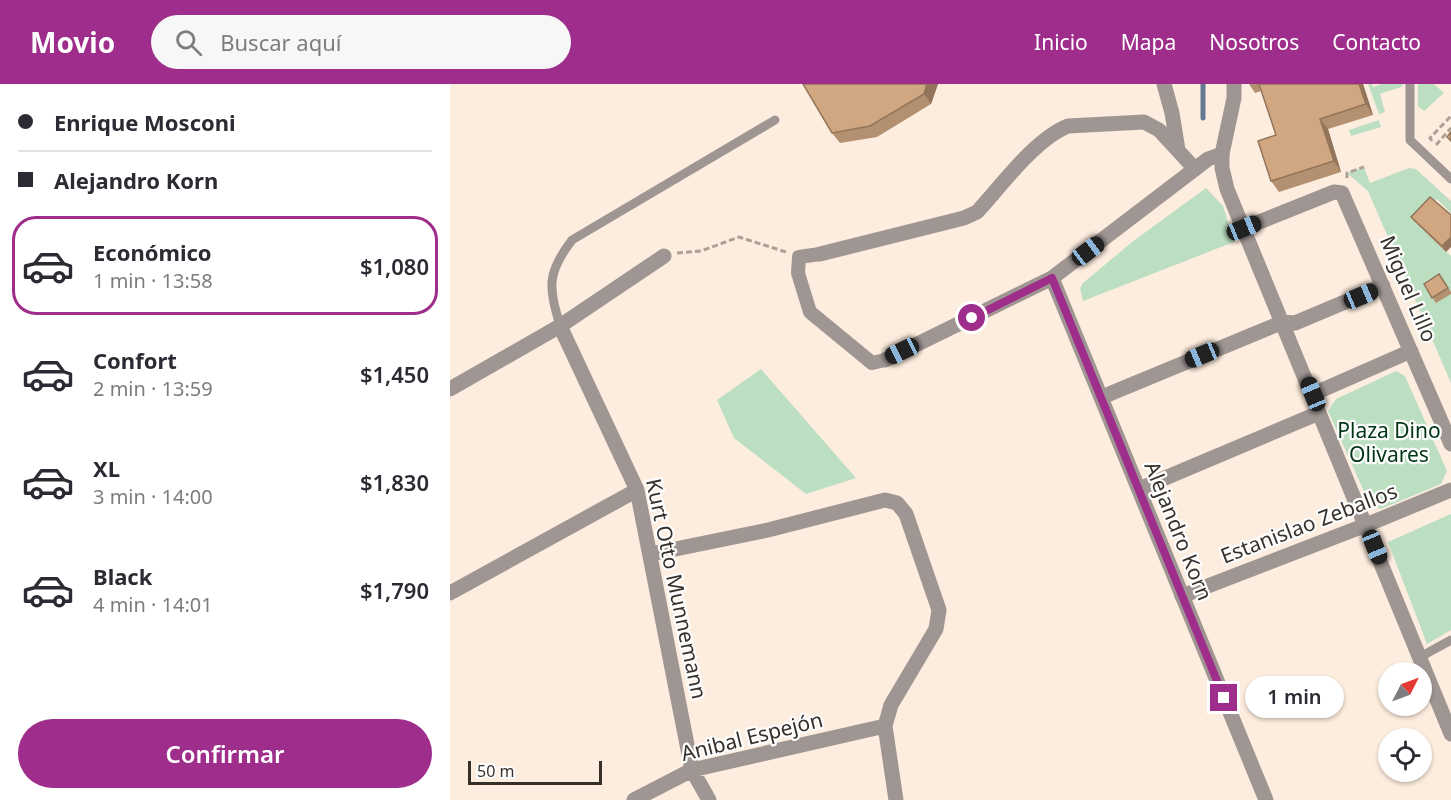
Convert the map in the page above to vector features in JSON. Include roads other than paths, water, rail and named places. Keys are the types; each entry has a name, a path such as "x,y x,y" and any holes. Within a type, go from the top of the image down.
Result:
{"street":[{"path":"1164,84 1172,113 1178,150"},
{"path":"1234,84 1234,98 1222,154 1222,168 1227,189 1451,734"},
{"path":"1195,169 1159,130 1144,122 1068,126 1057,130 1042,142 977,212 964,218 799,257 798,273 810,312 872,363 885,360 1052,278 1195,169 1208,159 1222,154"},
{"name":"Miguel Lillo","path":"1244,228 1334,192 1345,195 1451,444"},
{"path":"450,389 560,326 664,256"},
{"name":"Alejandro Korn","path":"1052,278 1266,800"},
{"path":"1102,397 1282,322 1295,323 1383,286"},
{"name":"Kurt Otto Munnemann","path":"560,326 637,490 693,770 709,800"},
{"path":"1313,394 1411,351"},
{"path":"1139,489 1319,413"},
{"path":"450,592 637,490"},
{"name":"Estanislao Zeballos","path":"1182,596 1451,490"},
{"path":"651,554 768,530 885,500 897,503 906,514 939,610 936,629 891,705 885,726 896,800"},
{"name":"Anibal Espejón","path":"634,800 693,770 885,726"}],"lane":[{"path":"1410,84 1410,140 1451,179"},
{"path":"560,326 552,297 552,275 560,256 572,240 775,120"},
{"path":"1420,657 1451,640"}],"waterway":[{"path":"1203,84 1203,118"}],"park label":[{"name":"Plaza Dino Olivares","path":"1389,443"}]}
